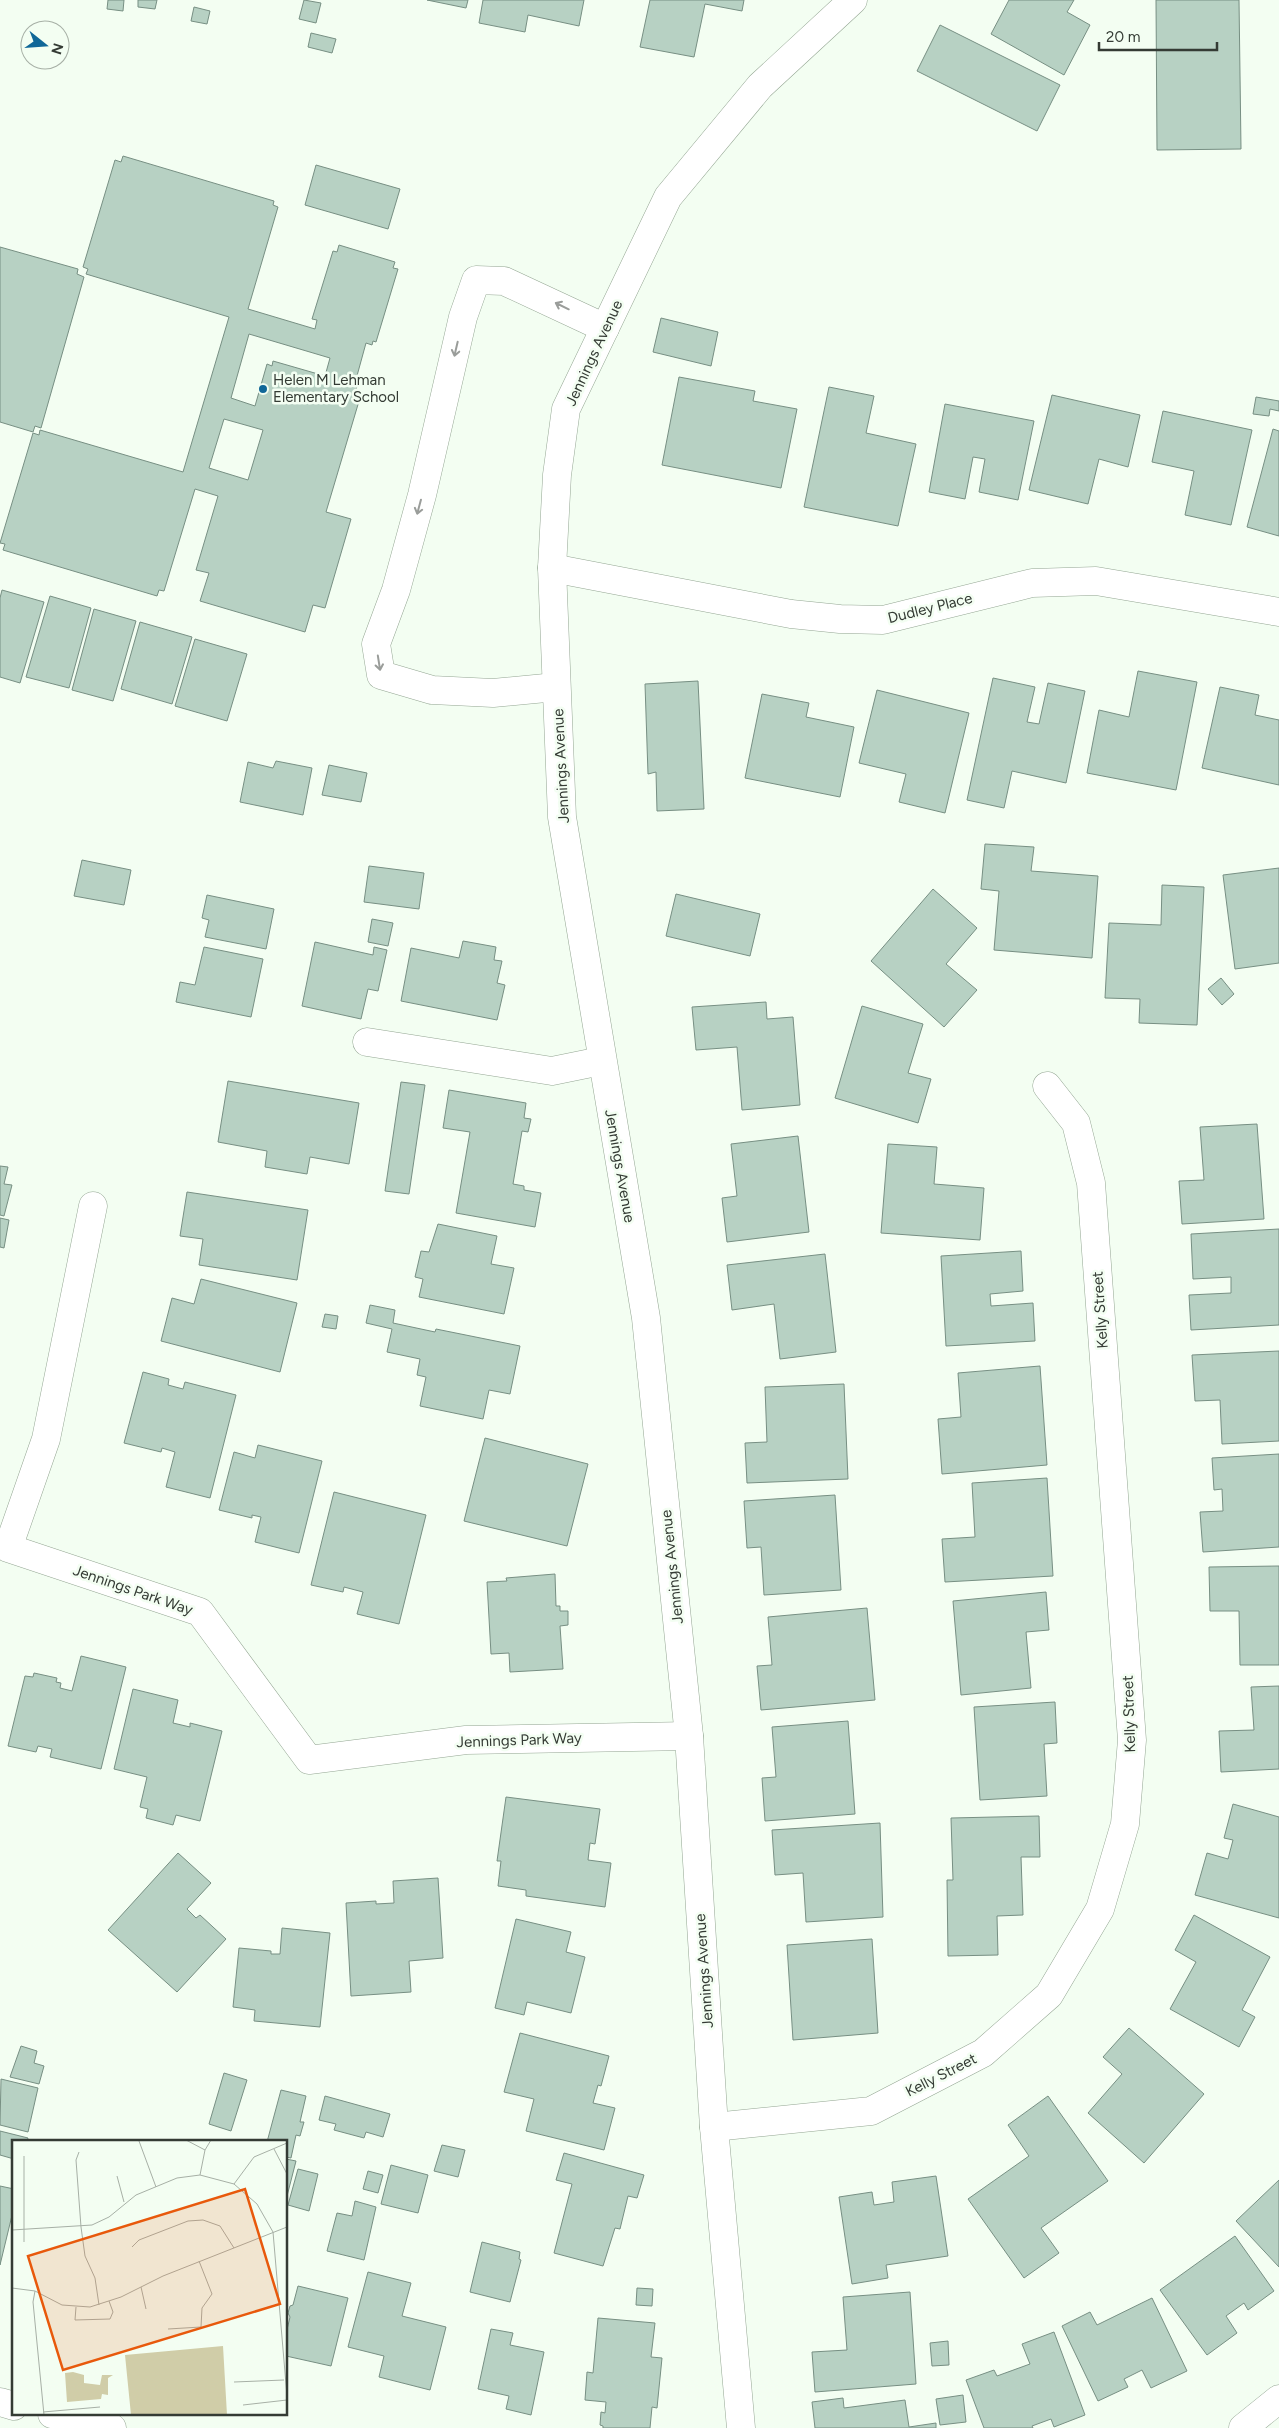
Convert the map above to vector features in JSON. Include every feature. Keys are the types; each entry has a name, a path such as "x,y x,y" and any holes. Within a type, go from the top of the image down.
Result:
{"street":[{"name":"Jennings Avenue","path":"741,2428 714,2127 689,1736 646,1318 562,817 552,568 557,475 566,409 668,198 760,86 853,0"},
{"path":"556,687 493,693 432,690 381,675 376,644 396,590 417,514 463,317 476,280 504,281 606,328"},
{"name":"Dudley Place","path":"552,568 791,614 840,619 883,620 1032,583 1096,581 1279,612"},
{"path":"367,1042 552,1071 602,1061"},
{"name":"Kelly Street","path":"714,2127 871,2111 983,2053 1049,1995 1100,1909 1125,1824 1132,1740 1091,1183 1076,1123 1047,1086"},
{"name":"Jennings Park Way","path":"93,1206 46,1439 8,1548 200,1612 309,1760 466,1740 689,1736"},
{"path":"1243,2428 1279,2399"},
{"path":"61,2416 112,2428"}],"building":[{"path":"108,0 124,0 123,11 107,9"},
{"path":"138,0 157,0 155,9 138,7"},
{"path":"304,0 321,3 316,23 299,19"},
{"path":"427,0 468,0 466,8"},
{"path":"483,0 584,0 579,26 528,15 525,32 479,23"},
{"path":"650,0 744,0 742,11 705,4 694,57 640,47"},
{"path":"1009,0 1074,0 1067,12 1090,25 1064,75 991,34"},
{"path":"1156,0 1239,0 1241,149 1157,150"},
{"path":"194,7 210,11 207,24 191,21"},
{"path":"940,25 1060,85 1037,131 917,71"},
{"path":"311,33 336,39 332,53 308,47"},
{"path":"123,156 274,201 273,205 278,207 248,309 315,329 317,320 312,319 333,251 337,252 339,245 395,262 393,268 398,269 376,342 373,341 372,345 366,343 355,383 358,384 356,389 362,391 326,512 351,519 325,608 313,605 305,632 200,601 209,573 196,570 218,496 195,489 164,591 159,590 157,596 3,550 5,544 0,543 33,433 39,435 40,430 183,472 229,317 86,274 88,269 83,267 115,160 121,162","holes":["249,334 330,358 325,376 273,361 272,366 267,364 255,406 231,398","224,419 263,430 248,480 209,468"]},
{"path":"316,165 400,189 388,229 305,205"},
{"path":"0,247 78,269 77,274 84,277 41,428 35,426 33,432 0,422"},
{"path":"661,318 718,332 711,366 653,352"},
{"path":"679,377 755,391 753,401 797,409 781,488 662,465"},
{"path":"829,387 874,396 866,433 916,444 898,526 804,507"},
{"path":"1052,395 1140,415 1128,467 1099,459 1088,504 1029,490"},
{"path":"1256,397 1279,401 1279,411 1270,409 1269,416 1253,414"},
{"path":"945,404 1034,421 1018,500 979,492 985,459 973,457 965,499 929,492"},
{"path":"1163,411 1252,430 1231,525 1185,515 1194,471 1152,462"},
{"path":"1273,429 1279,431 1279,536 1247,527"},
{"path":"2,590 44,602 20,683 0,677 0,598"},
{"path":"50,596 91,608 69,688 26,677"},
{"path":"94,609 136,621 113,701 72,690"},
{"path":"140,622 192,637 172,704 121,689"},
{"path":"195,639 247,654 227,721 175,706"},
{"path":"1138,671 1197,682 1176,790 1087,773 1099,710 1129,717"},
{"path":"993,678 1035,687 1027,722 1039,724 1048,683 1085,691 1066,783 1012,771 1004,808 967,800"},
{"path":"698,681 704,809 657,811 656,772 648,774 645,684"},
{"path":"1220,687 1259,695 1255,715 1279,720 1279,785 1202,768"},
{"path":"877,690 969,713 945,813 899,802 906,774 859,763"},
{"path":"762,694 809,703 806,717 854,727 840,797 745,778"},
{"path":"276,761 312,768 303,815 240,802 248,762 273,768"},
{"path":"329,765 367,773 361,802 322,795"},
{"path":"985,844 1034,847 1031,871 1098,876 1092,958 994,950 999,891 981,889"},
{"path":"82,860 131,870 124,905 74,896"},
{"path":"369,866 424,873 419,909 364,902"},
{"path":"1279,868 1279,963 1235,969 1223,875"},
{"path":"1162,885 1204,887 1197,1025 1139,1023 1140,999 1105,998 1109,923 1161,925"},
{"path":"933,889 977,928 946,964 977,990 944,1027 871,961"},
{"path":"676,894 760,914 750,956 666,936"},
{"path":"207,895 274,909 266,949 205,937 209,920 202,918"},
{"path":"372,919 393,923 388,946 368,942"},
{"path":"463,941 496,947 494,960 502,961 497,983 505,985 497,1020 401,1001 411,948 459,958"},
{"path":"315,942 373,955 374,947 387,950 378,991 368,989 361,1019 302,1006"},
{"path":"204,947 263,959 251,1017 176,1002 180,982 195,985"},
{"path":"1221,978 1234,994 1222,1005 1208,989"},
{"path":"766,1002 767,1019 793,1017 800,1105 742,1110 737,1047 696,1050 692,1007"},
{"path":"862,1006 923,1024 908,1073 931,1079 918,1123 835,1098"},
{"path":"228,1081 359,1103 349,1164 310,1157 307,1174 265,1167 267,1151 218,1142"},
{"path":"401,1082 425,1085 409,1194 385,1191"},
{"path":"449,1090 526,1103 524,1118 531,1119 528,1132 522,1131 513,1184 524,1186 524,1190 541,1193 535,1227 456,1213 470,1132 443,1128"},
{"path":"1257,1124 1264,1219 1182,1224 1179,1181 1204,1180 1200,1127"},
{"path":"798,1136 809,1232 727,1242 722,1198 737,1196 731,1144"},
{"path":"888,1144 937,1147 934,1184 984,1188 980,1240 881,1233"},
{"path":"0,1166 8,1167 4,1184 12,1185 4,1216 0,1215"},
{"path":"187,1192 308,1210 297,1280 199,1265 203,1239 180,1236"},
{"path":"0,1218 9,1220 4,1248 0,1247"},
{"path":"438,1224 497,1236 491,1264 514,1268 504,1314 419,1297 423,1279 415,1277 421,1251 429,1252"},
{"path":"1279,1229 1279,1325 1191,1330 1189,1295 1231,1293 1231,1277 1193,1279 1191,1234"},
{"path":"1021,1251 1023,1291 990,1294 991,1306 1033,1303 1035,1341 946,1346 941,1256"},
{"path":"825,1254 836,1352 780,1359 774,1304 732,1310 727,1265"},
{"path":"201,1279 297,1303 280,1372 161,1341 172,1298 194,1304"},
{"path":"370,1305 395,1310 393,1323 435,1332 436,1329 520,1346 510,1394 489,1390 483,1419 420,1406 426,1377 417,1375 420,1359 387,1352 392,1329 366,1323"},
{"path":"325,1314 338,1316 336,1329 322,1327"},
{"path":"1279,1351 1279,1441 1222,1444 1220,1400 1195,1401 1192,1355"},
{"path":"1040,1366 1047,1465 942,1474 938,1419 961,1417 958,1373"},
{"path":"143,1372 169,1379 168,1385 183,1389 185,1382 236,1395 210,1498 166,1487 175,1452 162,1448 161,1452 124,1443"},
{"path":"844,1384 848,1479 747,1483 745,1443 767,1442 765,1387"},
{"path":"485,1438 588,1464 567,1546 464,1521"},
{"path":"258,1445 322,1461 299,1553 255,1542 261,1517 252,1515 252,1518 219,1510 234,1452 255,1458"},
{"path":"1279,1454 1279,1547 1203,1552 1200,1512 1223,1511 1222,1489 1214,1490 1212,1458"},
{"path":"1047,1478 1053,1576 945,1582 942,1539 975,1537 972,1483"},
{"path":"334,1492 426,1515 399,1624 357,1614 363,1592 344,1587 343,1592 311,1585"},
{"path":"835,1495 841,1590 764,1595 761,1547 747,1548 744,1501"},
{"path":"1279,1566 1279,1665 1240,1665 1239,1611 1210,1611 1209,1567"},
{"path":"555,1574 556,1606 560,1606 560,1611 568,1611 568,1625 560,1626 563,1669 510,1672 509,1653 491,1654 487,1582 507,1581 506,1578"},
{"path":"1046,1592 1049,1630 1026,1632 1031,1688 961,1695 953,1601"},
{"path":"867,1608 875,1700 761,1710 757,1666 772,1665 768,1617"},
{"path":"81,1656 126,1667 101,1769 50,1757 52,1749 38,1746 36,1752 8,1746 25,1676 33,1677 34,1673 57,1678 56,1682 61,1683 60,1688 72,1691"},
{"path":"1279,1686 1279,1769 1221,1772 1219,1731 1254,1730 1251,1687"},
{"path":"133,1689 178,1700 173,1723 190,1727 190,1723 222,1731 200,1821 176,1815 173,1825 146,1818 148,1809 140,1807 147,1777 114,1769"},
{"path":"1055,1702 1057,1743 1044,1744 1047,1796 980,1800 974,1707"},
{"path":"848,1721 855,1814 765,1821 762,1778 776,1777 772,1727"},
{"path":"506,1797 600,1809 595,1844 590,1843 588,1860 611,1863 605,1907 526,1896 526,1890 498,1886 501,1861 497,1861"},
{"path":"1233,1804 1279,1817 1279,1918 1195,1895 1207,1853 1228,1859 1233,1840 1224,1838"},
{"path":"1039,1816 1040,1857 1021,1857 1023,1915 997,1916 998,1955 948,1956 947,1880 953,1880 951,1818"},
{"path":"880,1823 883,1917 806,1922 803,1873 775,1875 772,1830"},
{"path":"178,1853 211,1883 187,1909 196,1918 200,1915 226,1939 177,1992 108,1930"},
{"path":"438,1878 443,1958 409,1961 411,1992 351,1996 346,1903 376,1901 376,1904 394,1903 393,1881"},
{"path":"1194,1915 1270,1957 1242,2010 1255,2017 1239,2047 1170,2009 1196,1962 1175,1950"},
{"path":"516,1919 571,1932 566,1952 585,1957 571,2013 527,2002 524,2015 495,2008"},
{"path":"282,1928 330,1933 320,2027 254,2021 255,2010 233,2007 239,1948 271,1951 271,1954 280,1954"},
{"path":"872,1939 878,2033 793,2040 787,1945"},
{"path":"1129,2028 1204,2094 1144,2163 1088,2113 1122,2074 1103,2057"},
{"path":"520,2033 609,2056 601,2086 598,2085 593,2103 615,2108 604,2150 526,2131 534,2099 504,2092"},
{"path":"21,2046 37,2051 34,2063 44,2066 39,2084 10,2077"},
{"path":"224,2073 247,2080 231,2131 209,2124"},
{"path":"1,2079 38,2088 28,2132 0,2125"},
{"path":"281,2090 306,2096 300,2122 304,2122 300,2136 296,2135 291,2158 288,2157 288,2140 268,2140"},
{"path":"325,2096 390,2114 383,2137 366,2132 364,2138 334,2130 336,2124 319,2120"},
{"path":"1048,2096 1108,2181 1041,2228 1059,2253 1024,2278 968,2199 1029,2156 1008,2125"},
{"path":"0,2131 28,2138 28,2140 12,2140 12,2158 0,2155"},
{"path":"442,2145 465,2150 458,2177 434,2171"},
{"path":"564,2153 644,2175 637,2198 628,2196 620,2229 615,2228 603,2266 554,2253 572,2184 556,2180"},
{"path":"288,2159 296,2161 288,2192"},
{"path":"391,2165 428,2175 418,2213 381,2204"},
{"path":"298,2169 318,2174 309,2211 288,2205"},
{"path":"368,2171 383,2175 378,2193 363,2189"},
{"path":"936,2176 948,2256 886,2265 888,2278 852,2284 839,2197 872,2192 874,2205 894,2202 892,2182"},
{"path":"1279,2180 1279,2267 1236,2221"},
{"path":"0,2186 12,2189 12,2215 0,2265"},
{"path":"355,2201 376,2207 364,2260 327,2251 337,2213 352,2216"},
{"path":"1235,2236 1274,2291 1248,2310 1244,2303 1226,2316 1237,2333 1207,2355 1160,2290"},
{"path":"482,2242 520,2252 519,2259 521,2260 510,2302 470,2292"},
{"path":"368,2272 411,2283 402,2316 446,2327 430,2390 379,2377 384,2356 348,2347"},
{"path":"298,2286 348,2298 331,2366 288,2356 288,2326 290,2317 288,2313 290,2306 293,2305"},
{"path":"637,2288 653,2289 652,2306 636,2305"},
{"path":"910,2292 916,2384 815,2392 812,2352 847,2350 843,2297"},
{"path":"1152,2298 1187,2371 1151,2388 1142,2370 1124,2379 1128,2387 1098,2401 1062,2326 1090,2312 1097,2325"},
{"path":"598,2318 655,2323 651,2357 662,2358 657,2408 652,2407 650,2428 603,2428 600,2425 601,2412 605,2413 606,2402 585,2400 587,2372 593,2373"},
{"path":"491,2329 513,2333 510,2345 544,2352 531,2415 506,2409 509,2396 478,2389"},
{"path":"1054,2332 1085,2415 1054,2427 1051,2419 1032,2426 1033,2428 984,2428 966,2380 994,2370 997,2376 1030,2364 1022,2344"},
{"path":"948,2341 949,2365 932,2366 930,2343"},
{"path":"963,2395 966,2422 940,2425 936,2399"},
{"path":"843,2398 844,2408 905,2400 909,2427 936,2423 936,2428 815,2428 812,2402"}],"place":[{"name":"Helen M Lehman Elementary School","path":"263,389"}]}
